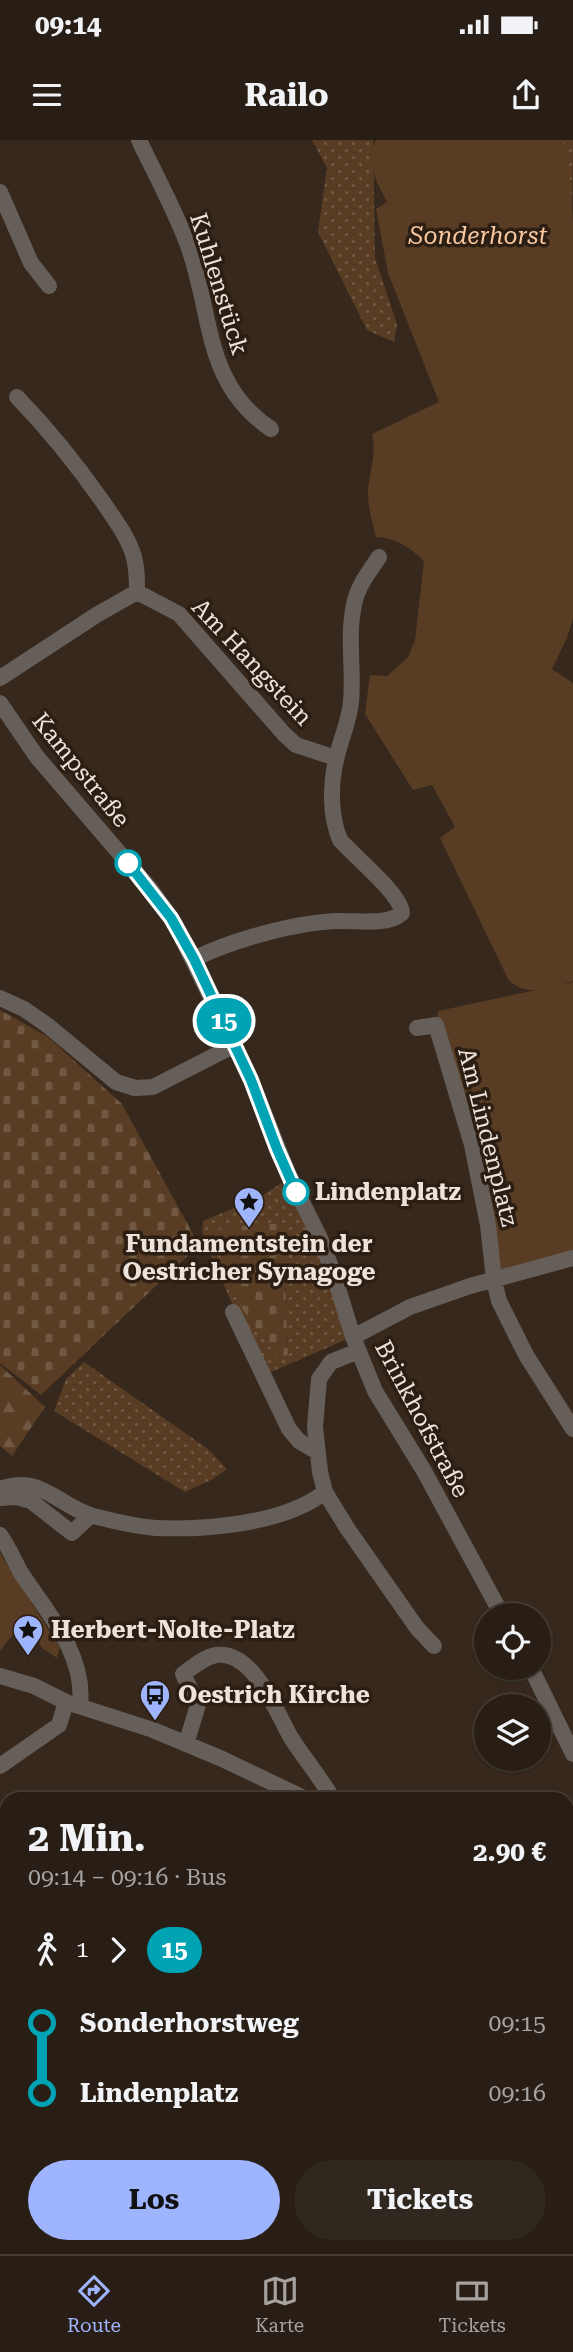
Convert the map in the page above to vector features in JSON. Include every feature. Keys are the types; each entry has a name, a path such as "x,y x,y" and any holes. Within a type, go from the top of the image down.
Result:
{"street":[{"name":"Kuhlenstück","path":"139,140 187,243 218,363 228,384 250,415 271,429"},
{"path":"0,192 31,264 49,286"},
{"path":"0,678 98,614 137,592 133,554 121,529 87,479 17,397"},
{"path":"194,959 231,943 326,920 397,918 402,913 402,907 394,896 347,848 336,831 332,784 336,758 351,705 354,604 361,583 379,557"},
{"name":"Am Hangstein","path":"137,592 157,601 186,621 296,745 336,758"},
{"name":"Kampstraße","path":"0,702 37,757 152,891 175,924 235,1045"},
{"path":"0,998 24,1009 47,1025 116,1082 135,1088 153,1087 235,1045"},
{"name":"Am Lindenplatz","path":"417,1028 436,1025 445,1050 471,1145 488,1226 494,1280"},
{"name":"Brinkhofstraße","path":"235,1045 289,1177 319,1236 355,1344 375,1391 424,1471 496,1603"},
{"path":"434,1646 417,1628 377,1572 326,1492 316,1451 319,1379 331,1362 410,1307 573,1258"},
{"path":"494,1280 499,1301 526,1355 573,1429"},
{"path":"233,1312 289,1429 299,1441 316,1451"},
{"path":"0,1489 32,1485 90,1515 154,1528 229,1524 289,1512 310,1504 326,1492"},
{"path":"0,1498 17,1497 31,1501 72,1533 90,1515"},
{"path":"0,1535 69,1646 80,1679 73,1703 59,1725 0,1766"},
{"path":"186,1744 198,1705 183,1674 206,1658 227,1656 238,1661 259,1678 292,1738 328,1792"},
{"path":"0,1676 34,1686 186,1744 291,1792"},
{"path":"537,1680 573,1754"}],"green space":[{"path":"312,140 373,140 375,258 397,324 394,342 367,330 318,232 327,168"},
{"name":"Sonderhorst","path":"376,140 561,140 567,147 573,220 573,618 552,669 573,683 573,981 539,990 523,989 508,979 440,838 455,827 432,785 413,790 365,714 370,675 387,676 408,657 415,640 424,561 402,544 376,537 368,498 373,456 372,434 439,402 388,273 376,209 387,202 376,179 371,155"},
{"path":"555,140 573,140 572,227"},
{"path":"573,982 573,1257 495,1278 437,1023 438,1011"},
{"path":"0,1010 48,1037 122,1104 199,1245 41,1395 0,1363"},
{"path":"288,1179 352,1337 264,1375 202,1232 203,1221 260,1197","holes":["280,1223 283,1235 288,1354 223,1228"]},
{"path":"280,1223 283,1235 288,1354 279,1359 243,1310 212,1243 210,1233 223,1228"},
{"path":"84,1362 208,1449 227,1469 185,1492 54,1411 66,1379"},
{"path":"0,1365 45,1407 12,1456 0,1446"},
{"path":"0,1553 60,1648 57,1658 42,1648 32,1628 17,1631 0,1651"}],"bus line":[{"name":"15","path":"128,863 171,918 194,959 251,1080 296,1192"}],"place":[{"name":"Lindenplatz","path":"296,1192"},
{"name":"Fundamentstein der Oestricher Synagoge","path":"249,1229"},
{"name":"Herbert-Nolte-Platz","path":"28,1657"},
{"name":"Oestrich Kirche","path":"155,1722"}]}
